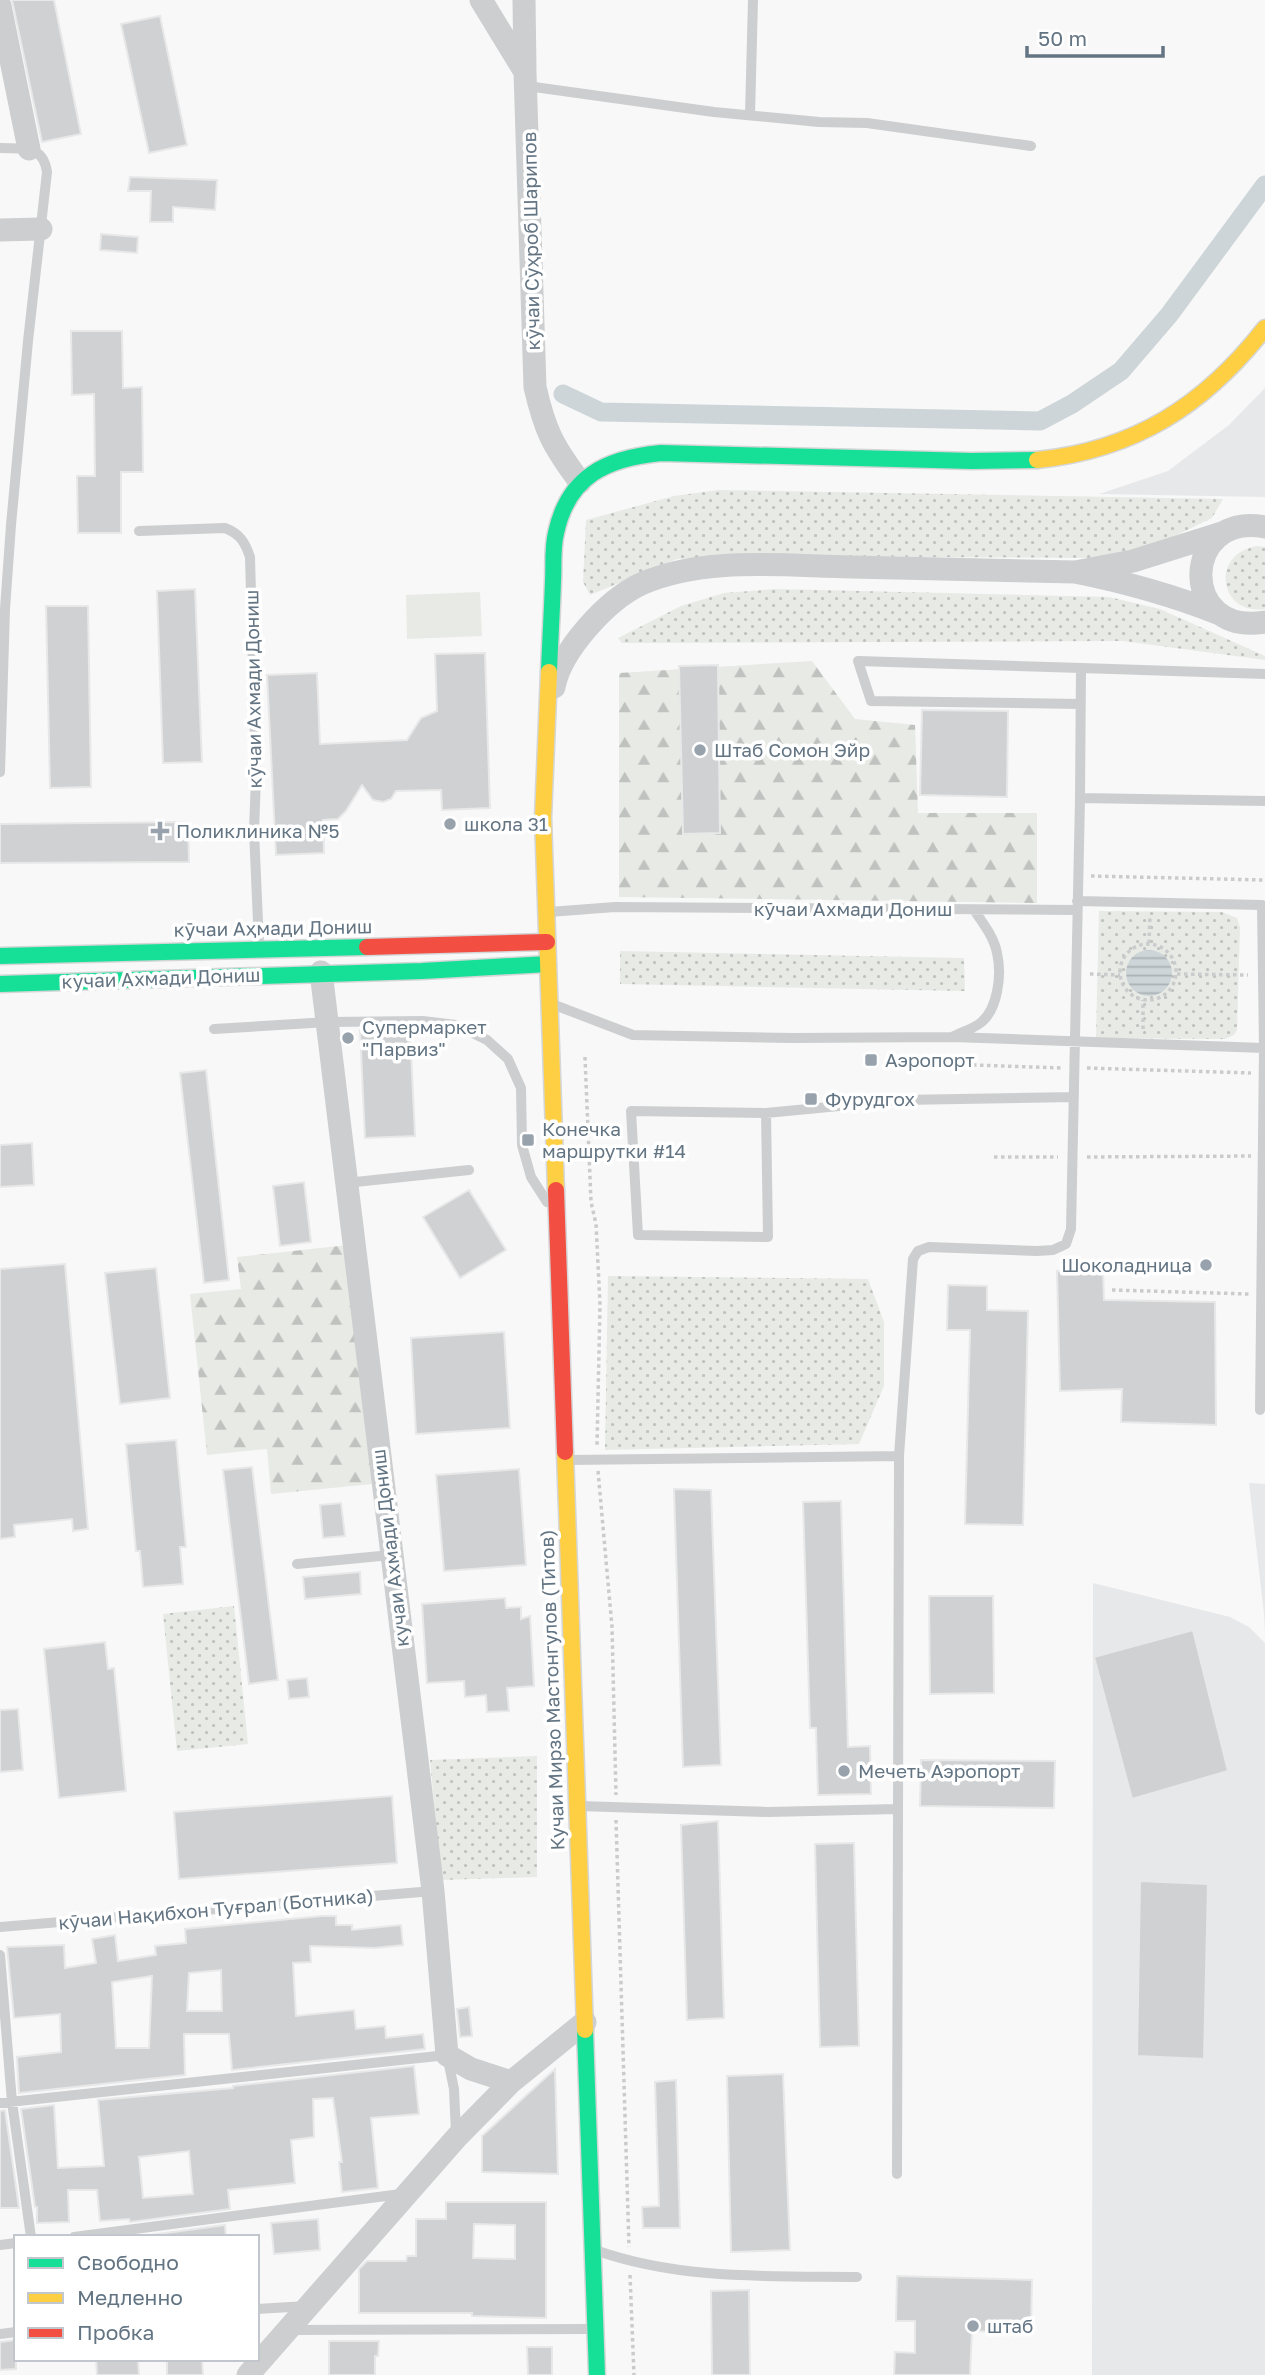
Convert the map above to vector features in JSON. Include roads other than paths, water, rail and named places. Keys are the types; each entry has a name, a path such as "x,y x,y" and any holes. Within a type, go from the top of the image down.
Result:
{"street":[{"path":"481,0 526,79"},
{"name":"кӯчаи Сӯҳроб Шарипов","path":"524,0 535,387 542,420 556,450 580,482"},
{"path":"0,6 29,149"},
{"path":"0,230 41,229"},
{"path":"580,482 615,459 649,453 989,461 1054,458 1082,453 1139,434 1194,404 1221,381 1247,353 1265,328"},
{"name":"Кучаи Мирзо Мастонгулов (Титов)","path":"580,482 566,502 555,536 543,818 597,2375"},
{"path":"1075,572 1133,561 1236,527 1252,524 1265,527"},
{"path":"1220,614 1205,596 1200,573 1207,551 1222,533"},
{"path":"547,718 555,681 572,648 600,615 640,585 688,571 756,565 1075,572 1132,583 1185,600 1234,622 1249,625 1265,622"},
{"path":"456,946 489,938 546,912"},
{"name":"кӯчаи Аҳмади Дониш","path":"0,956 547,942"},
{"name":"кучаи Ахмади Дониш","path":"0,984 548,964"},
{"path":"455,969 511,984"},
{"name":"кучаи Ахмади Дониш","path":"321,972 433,1891 447,2055"},
{"path":"530,992 549,1003"},
{"path":"248,2375 457,2137 511,2082 585,2022"},
{"path":"447,2055 471,2069 511,2082"}],"lane":[{"path":"750,115 753,0"},
{"path":"526,79 750,115 867,123 1031,146"},
{"path":"0,148 29,149 39,153 45,159 47,172 28,341 5,609 0,772"},
{"name":"кӯчаи Ахмади Дониш","path":"139,531 225,528 237,533 246,544 250,557 254,831 259,948"},
{"path":"1081,704 871,701 858,661 1265,674"},
{"path":"897,2174 899,1456 913,1259 918,1251 929,1247 1053,1250 1066,1244 1071,1229 1081,668"},
{"path":"1080,798 1265,801"},
{"path":"974,910 1150,902 1262,905 1265,1048 1260,1410"},
{"name":"кӯчаи Ахмади Дониш","path":"546,912 615,907 974,910 989,933 997,954 994,1007 980,1024 952,1037 633,1035 549,1003"},
{"path":"214,1029 327,1022 423,1021 456,1025 487,1040 508,1059 521,1088 522,1145 531,1177 557,1217"},
{"path":"952,1037 1265,1048"},
{"path":"766,1113 768,1237 638,1235 631,1111 766,1113 902,1100 1073,1097"},
{"path":"346,1183 468,1170"},
{"path":"565,1460 899,1456"},
{"path":"297,1564 391,1555"},
{"path":"577,1806 768,1812 898,1809"},
{"name":"кӯчаи Нақибхон Туғрал (Ботника)","path":"0,1927 433,1891"},
{"path":"0,1955 12,2102 31,2235"},
{"path":"0,2103 447,2055 454,2089 457,2137"},
{"path":"90,2235 408,2194"},
{"path":"592,2249 630,2262 722,2276 857,2277"},
{"path":"259,2309 310,2306"},
{"path":"289,2330 595,2329"}],"waterway":[{"path":"563,394 601,412 1040,421 1072,404 1121,371 1169,315 1265,185"}],"place":[{"name":"Штаб Сомон Эйр","path":"700,750"},
{"name":"школа 31","path":"450,824"},
{"name":"Поликлиника №5","path":"160,831"},
{"name":"Супермаркет \"Парвиз\"","path":"348,1038"},
{"name":"Аэропорт","path":"871,1060"},
{"name":"Фурудгох","path":"811,1099"},
{"name":"Конечка маршрутки #14","path":"528,1140"},
{"name":"Шоколадница","path":"1206,1265"},
{"name":"Мечеть Аэропорт","path":"844,1771"},
{"name":"штаб","path":"973,2326"}]}
